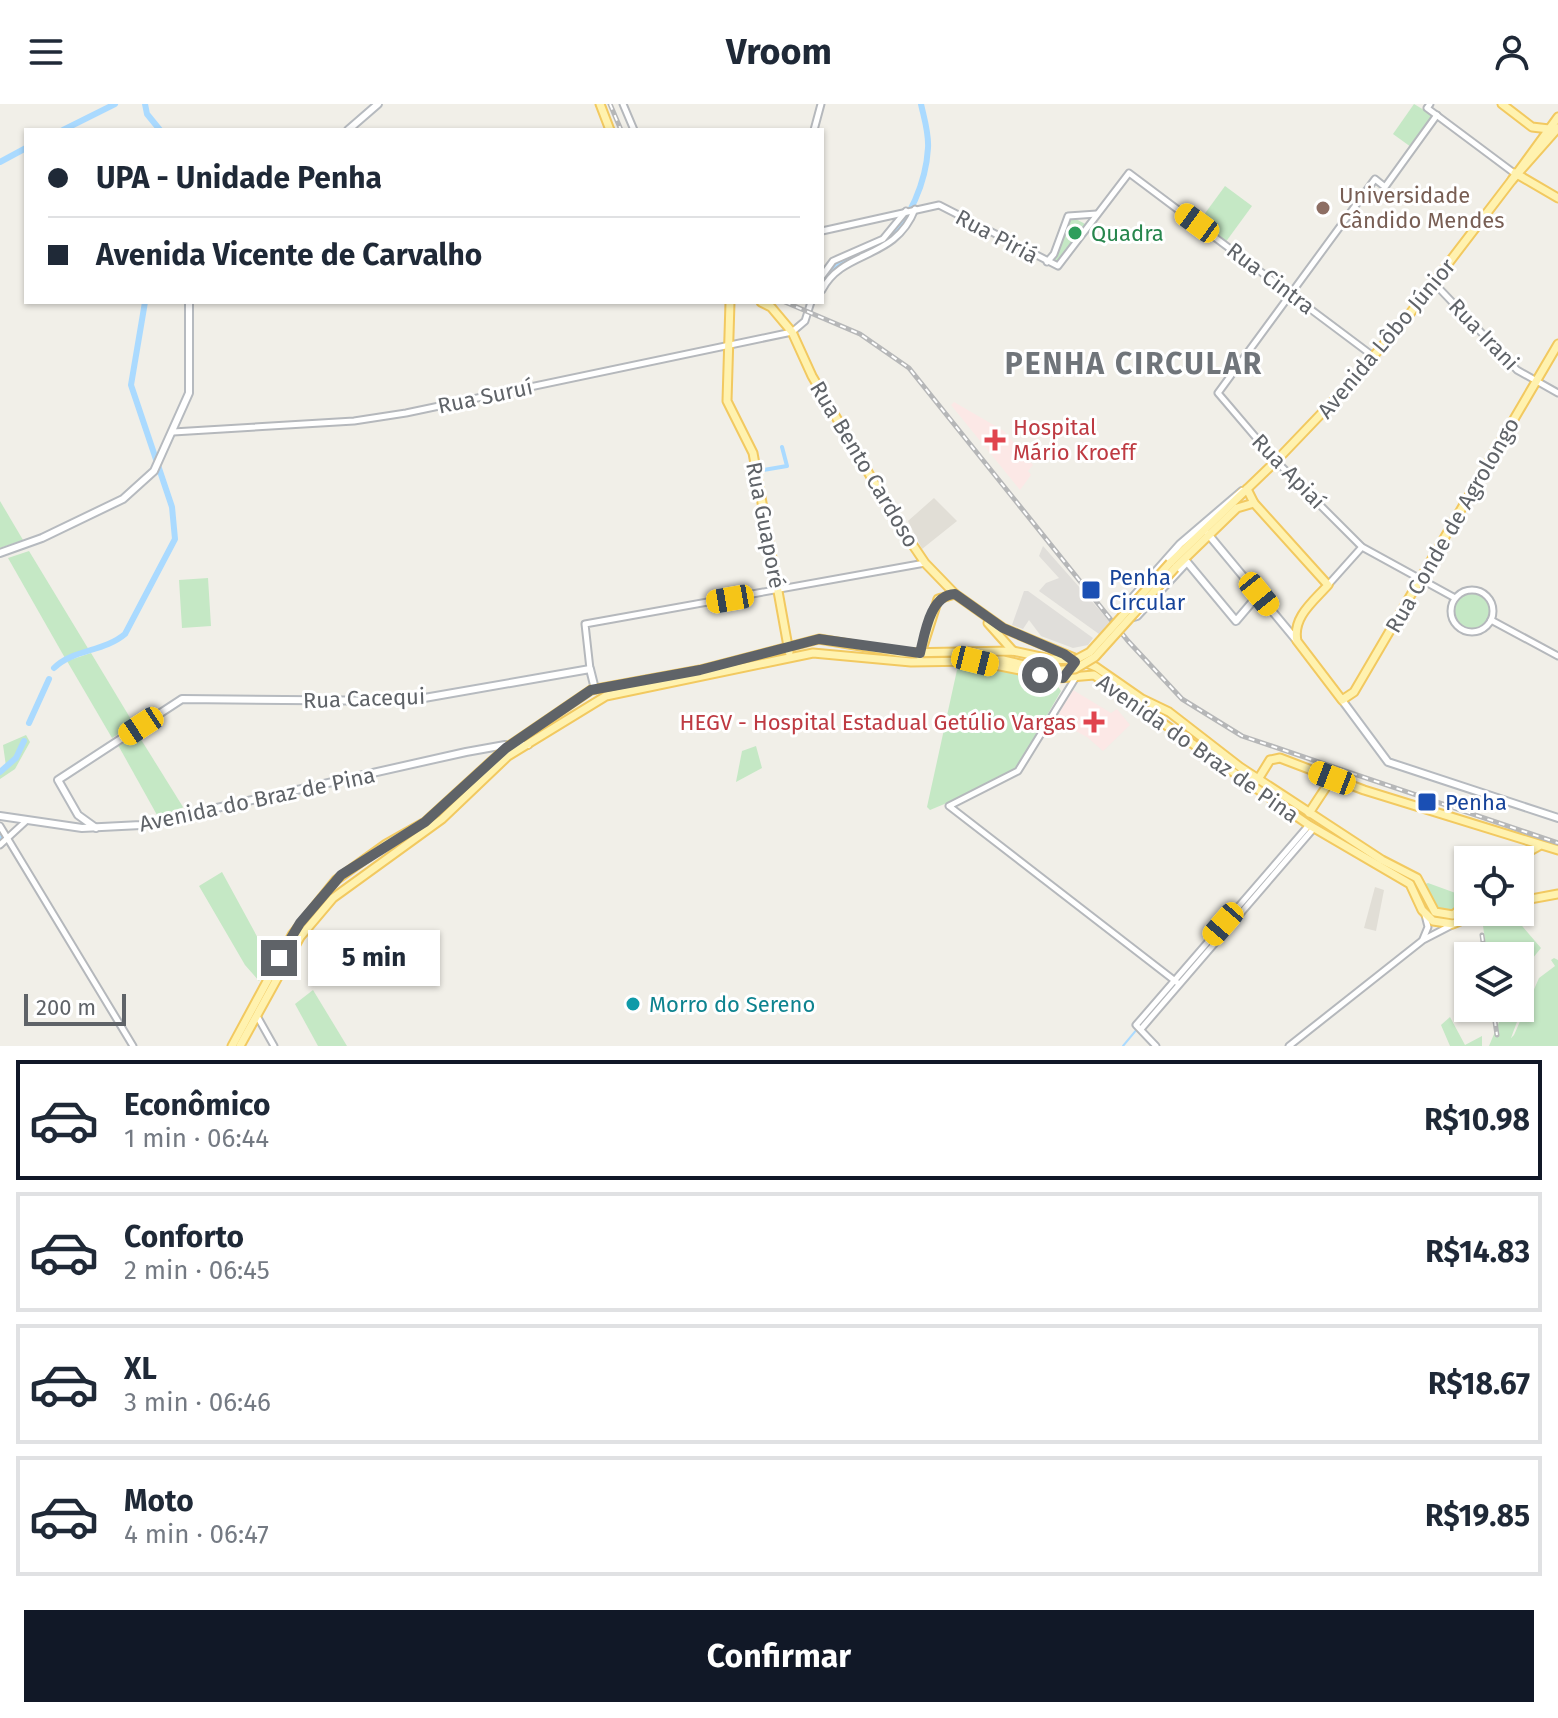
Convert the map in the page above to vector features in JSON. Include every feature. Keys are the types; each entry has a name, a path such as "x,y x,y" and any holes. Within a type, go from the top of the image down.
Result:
{"main road":[{"path":"350,128 378,104"},
{"path":"600,104 609,128"},
{"path":"1502,104 1532,127 1553,129"},
{"name":"Avenida Lôbo Júnior","path":"1172,566 1276,461 1373,356 1434,283 1553,129 1558,117"},
{"path":"1515,176 1558,198"},
{"path":"0,553 42,538 123,499 156,468 189,393 189,304"},
{"name":"Rua Guaporé","path":"730,304 727,401 753,453 789,654"},
{"name":"Rua Bento Cardoso","path":"765,304 792,332 817,386 925,563 982,616"},
{"name":"Rua Conde de Agrolongo","path":"1342,700 1354,692 1558,344"},
{"path":"1248,488 1254,503 1328,585 1297,622 1297,641"},
{"name":"Avenida Lôbo Júnior","path":"1248,488 1231,497 1180,544 1125,606 1125,614 1130,618 1137,616 1187,562 1236,621 1259,594"},
{"path":"975,661 1003,660 1051,671 1075,669 1095,657 1172,566 1237,508 1254,503"},
{"path":"1208,534 1290,632 1388,762 1558,818"},
{"name":"Avenida do Braz de Pina","path":"1,814 26,821 96,828 150,824 511,744 528,745 606,696 789,654 823,639 920,653 1013,651 1050,659 1075,660 1090,652 1172,566"},
{"path":"919,663 938,599 955,594"},
{"path":"982,616 1013,651"},
{"name":"Avenida do Braz de Pina","path":"982,616 1096,667 1142,699 1169,712 1312,826 1410,884 1427,909"},
{"name":"Avenida do Braz de Pina","path":"511,744 595,689 789,654 822,653 919,663 975,661 1061,678 1094,675 1256,782 1382,860 1414,876 1427,909"},
{"path":"1064,654 1075,662 1077,676"},
{"path":"1061,678 1075,662"},
{"path":"590,669 595,689"},
{"name":"Rua Cacequi","path":"78,815 58,780 182,699 407,701 590,669"},
{"path":"232,1046 292,935 330,886 364,859 437,813 511,744"},
{"path":"240,1046 300,937 327,903 442,819 505,759 528,745"},
{"path":"1256,782 1270,760 1276,758 1558,850"},
{"path":"1309,813 1332,778"},
{"path":"69,826 78,815 96,828"},
{"path":"1534,849 1539,846"},
{"path":"1534,898 1558,894"},
{"path":"1427,909 1448,916 1454,912"},
{"path":"1427,909 1438,924 1453,924"}],"street":[{"path":"623,104 633,128"},
{"path":"815,128 821,104"},
{"path":"1429,106 1515,176"},
{"path":"1290,294 1375,179 1385,187 1437,115"},
{"name":"Rua Cintra","path":"1100,213 1129,173 1373,356"},
{"name":"Rua Piriá","path":"911,209 939,205 1055,266 1063,263 1087,231"},
{"path":"824,231 911,209"},
{"path":"824,273 833,261 883,239 911,209"},
{"path":"824,287 838,268 870,256 895,239 911,209"},
{"path":"1047,262 1070,215 1083,217 1100,213"},
{"path":"1087,231 1100,213"},
{"path":"1083,217 1087,221 1087,231"},
{"name":"Rua Irani","path":"1434,283 1512,366 1558,393"},
{"name":"Rua Apiaí","path":"1290,294 1218,393 1276,461 1362,547 1455,598"},
{"path":"792,332 805,321 812,304"},
{"name":"Rua Suruí","path":"173,432 382,417 792,332"},
{"path":"1328,585 1362,547"},
{"path":"590,669 585,624 925,563"},
{"path":"1469,590 1485,594 1493,606 1491,620 1478,631 1463,630 1451,612 1455,598 1469,590"},
{"path":"1491,620 1558,656"},
{"path":"1077,676 1018,771 949,806 1177,982"},
{"path":"1061,678 1066,691"},
{"path":"0,845 26,821"},
{"path":"1156,1046 1139,1027 1312,826"},
{"path":"1,831 9,838 133,1046"},
{"path":"1423,940 1428,927 1427,909"},
{"path":"1289,1046 1423,940 1453,924"},
{"path":"257,1016 274,1046"}],"shaded area":[{"name":"Hospital Mário Kroeff","path":"954,402 1004,431 1033,465 1028,471 1031,475 1020,490 951,405"},
{"path":"934,498 957,521 922,549 908,521"},
{"path":"1043,546 1110,622 1099,634 1039,591 1046,583 1059,578 1039,556"},
{"path":"1024,591 1093,638 1088,645 1073,648 1041,636 1029,620 1023,629 1012,625"},
{"name":"HEGV - Hospital Estadual Getúlio Vargas","path":"1073,690 1111,713 1117,709 1130,725 1103,751 1087,737 1055,720"},
{"path":"1375,887 1384,890 1376,931 1364,928"}],"green space":[{"path":"1414,104 1434,116 1411,147 1393,134"},
{"path":"1225,186 1252,206 1225,243 1198,223"},
{"path":"1070,216 1089,226 1060,263 1052,262"},
{"path":"0,501 23,540 0,548"},
{"path":"29,551 89,650 65,658 8,558"},
{"path":"208,578 211,626 182,628 179,580"},
{"path":"1472,592 1485,598 1491,611 1485,624 1472,630 1459,624 1453,611 1459,598"},
{"path":"91,653 132,721 131,726 112,738 67,661"},
{"path":"965,662 1055,682 1061,691 1015,771 1002,780 930,810 927,807 957,670"},
{"path":"137,733 183,807 181,810 157,815 118,745"},
{"path":"26,735 30,742 15,769 0,779 0,769 6,766 3,745"},
{"path":"756,746 762,768 736,782 742,751"},
{"path":"222,872 266,953 271,956 259,981 245,965 199,886"},
{"path":"1428,883 1454,892 1454,911 1439,911 1423,885"},
{"path":"1483,926 1522,926 1541,948 1534,957 1534,942 1485,942"},
{"path":"1551,960 1558,960 1558,1046 1489,1046 1499,1022 1517,1022 1511,1038 1520,1022 1534,1022 1534,989 1539,978 1555,966"},
{"path":"313,990 347,1046 318,1046 295,1004"},
{"path":"1450,1017 1465,1045 1482,1036 1482,1046 1450,1046 1441,1025"}],"waterway":[{"path":"67,128 115,104"},
{"path":"145,104 147,114 158,128"},
{"path":"884,244 909,212 924,174 928,142 921,104"},
{"path":"0,162 24,149"},
{"path":"824,280 837,264 863,254"},
{"path":"54,668 70,657 108,644 125,634 175,539 172,507 131,385 145,304"},
{"path":"757,471 787,466 782,447"},
{"path":"29,723 49,679"},
{"path":"0,772 16,758 24,741"},
{"path":"1240,908 1252,895"},
{"path":"1172,987 1236,913"},
{"path":"1123,1046 1168,992"}],"railway":[{"path":"610,104 620,128"},
{"path":"790,304 860,334 909,368 1128,641 1182,699 1242,736 1558,843"},
{"path":"1482,935 1483,942"},
{"path":"1495,1022 1497,1035"}],"place":[{"name":"Universidade Cândido Mendes","path":"1323,208"},
{"name":"Quadra","path":"1075,233"},
{"name":"Hospital Mário Kroeff","path":"995,440"},
{"name":"Penha Circular","path":"1091,590"},
{"name":"HEGV - Hospital Estadual Getúlio Vargas","path":"1094,722"},
{"name":"Penha","path":"1427,802"},
{"name":"Morro do Sereno","path":"633,1004"}],"district":[{"name":"PENHA CIRCULAR","path":"1134,364"}],"route":[{"path":"279,958 300,923 341,875 425,822 506,748 591,690 700,670 819,639 870,645 895,652 920,653 935,604 947,594 955,594 1003,628 1064,654 1075,662 1063,678 1040,675"}]}
